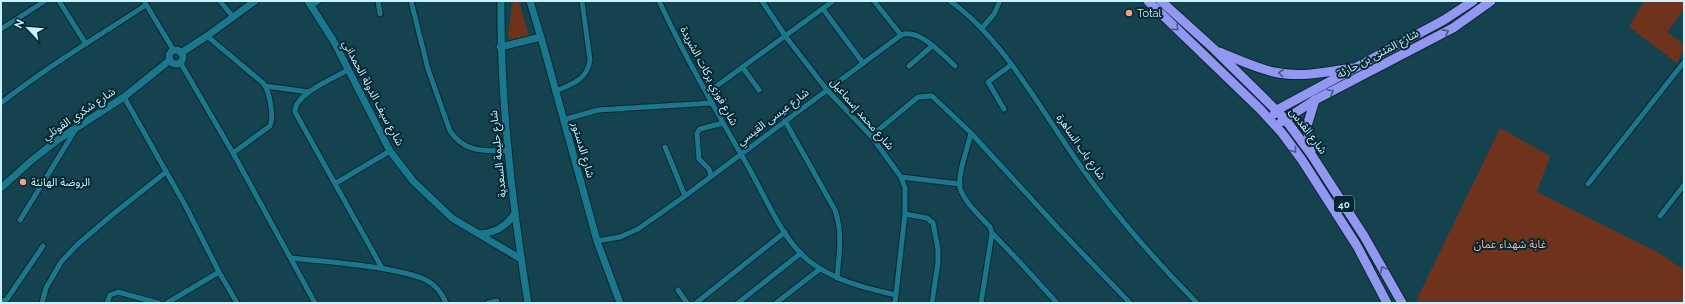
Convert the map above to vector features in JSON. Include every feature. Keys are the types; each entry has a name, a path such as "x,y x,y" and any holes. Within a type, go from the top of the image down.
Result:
{"highway":[{"name":"شارع القدس","path":"1148,1 1276,127 1302,160 1352,239 1387,303"},
{"name":"شارع القدس","path":"1161,1 1285,119 1311,154 1364,236 1402,303"},
{"name":"شارع المثنى بن حارثة","path":"1269,120 1277,110 1444,20 1473,1"},
{"name":"شارع المثنى بن حارثة","path":"1276,127 1285,119 1314,100 1453,28 1491,1"},
{"path":"1214,50 1247,64 1275,73 1319,73 1361,66"},
{"path":"1311,154 1307,126 1314,100"}],"street":[{"path":"1,30 45,1"},
{"path":"59,1 86,44"},
{"path":"220,1 233,17"},
{"path":"181,53 255,1"},
{"path":"310,3 319,1"},
{"path":"378,1 380,14"},
{"path":"411,1 428,69 450,131 455,139 469,148 482,151 509,151"},
{"name":"شارع حليمة السعدية","path":"501,1 500,47 509,151 515,213 528,303"},
{"name":"شارع الدستور","path":"530,1 597,241 620,303"},
{"path":"556,91 581,79 589,66 582,1"},
{"name":"شارع فوزي بركات الشريدة","path":"659,1 672,29 707,94 784,232 801,253 820,269 837,278 863,287 896,295"},
{"name":"شارع محمد إسماعيل","path":"762,1 786,37 827,90 871,136 901,177 905,188 906,214 895,303"},
{"path":"707,94 833,1"},
{"path":"874,1 901,35 907,33 912,34 932,46 955,66"},
{"name":"شارع باب الساهرة","path":"950,1 968,14 982,28 1011,65 1089,178 1140,240 1197,303"},
{"path":"982,28 994,14 1000,1"},
{"path":"1,103 145,3 174,51"},
{"name":"شارع سيف الدولة الحمداني","path":"310,3 332,40 390,151 413,181 443,211 521,259"},
{"path":"823,9 863,63"},
{"name":"شارع عيسى القيسي","path":"597,241 620,237 638,229 685,196 901,35"},
{"path":"207,36 265,86 268,93 272,118 270,126 233,153"},
{"path":"500,47 541,37"},
{"path":"909,66 932,46"},
{"path":"174,51 177,50 181,53 183,58 180,62"},
{"path":"174,51 170,56 170,60 174,63 180,62"},
{"name":"شارع شكري القوتلي","path":"1,188 32,160 124,97 170,60"},
{"path":"180,62 233,153 315,303"},
{"path":"1588,184 1682,70 1684,62"},
{"path":"1004,109 988,82 1011,65"},
{"path":"743,68 759,90"},
{"path":"348,70 308,92 297,102 295,112 336,183 382,268"},
{"path":"265,86 308,92"},
{"path":"871,136 918,97 932,96 937,99 971,133 1058,228 1130,303"},
{"path":"124,97 185,205 219,272 237,303"},
{"path":"563,120 598,110 712,103"},
{"path":"785,121 835,210 839,221 840,242 837,278"},
{"path":"711,176 709,169 699,159 696,133 700,129 707,126 723,123"},
{"path":"20,220 77,128"},
{"path":"971,133 961,174 960,184 964,197 990,228 992,234 1057,303"},
{"path":"665,147 685,196"},
{"path":"336,183 390,151"},
{"path":"42,303 46,288 61,262 106,220 166,172"},
{"path":"901,177 960,184"},
{"path":"1660,216 1684,185"},
{"path":"480,234 499,230 510,221 515,213"},
{"path":"906,214 927,218 933,223 938,249 938,262 932,303"},
{"path":"696,303 784,232"},
{"path":"981,303 992,234"},
{"path":"1,300 4,301 7,299 43,246"},
{"path":"738,303 801,253"},
{"path":"291,258 382,268 426,280 439,291 446,303"},
{"path":"776,303 820,269"},
{"path":"167,303 219,272"},
{"path":"678,290 687,303"},
{"path":"106,303 110,295 118,292 158,303"},
{"path":"488,303 497,301"}],"green space":[{"path":"513,1 519,1 529,36 509,40 508,32"},
{"path":"1644,1 1684,1 1684,9 1667,32 1682,43 1683,49 1677,63 1629,27"},
{"name":"غابة شهداء عمان","path":"1500,128 1550,156 1537,192 1659,253 1684,270 1684,303 1419,303 1417,299"}],"place":[{"name":"Total","path":"1129,13"},
{"name":"الروضة الهانئة","path":"23,182"}]}
